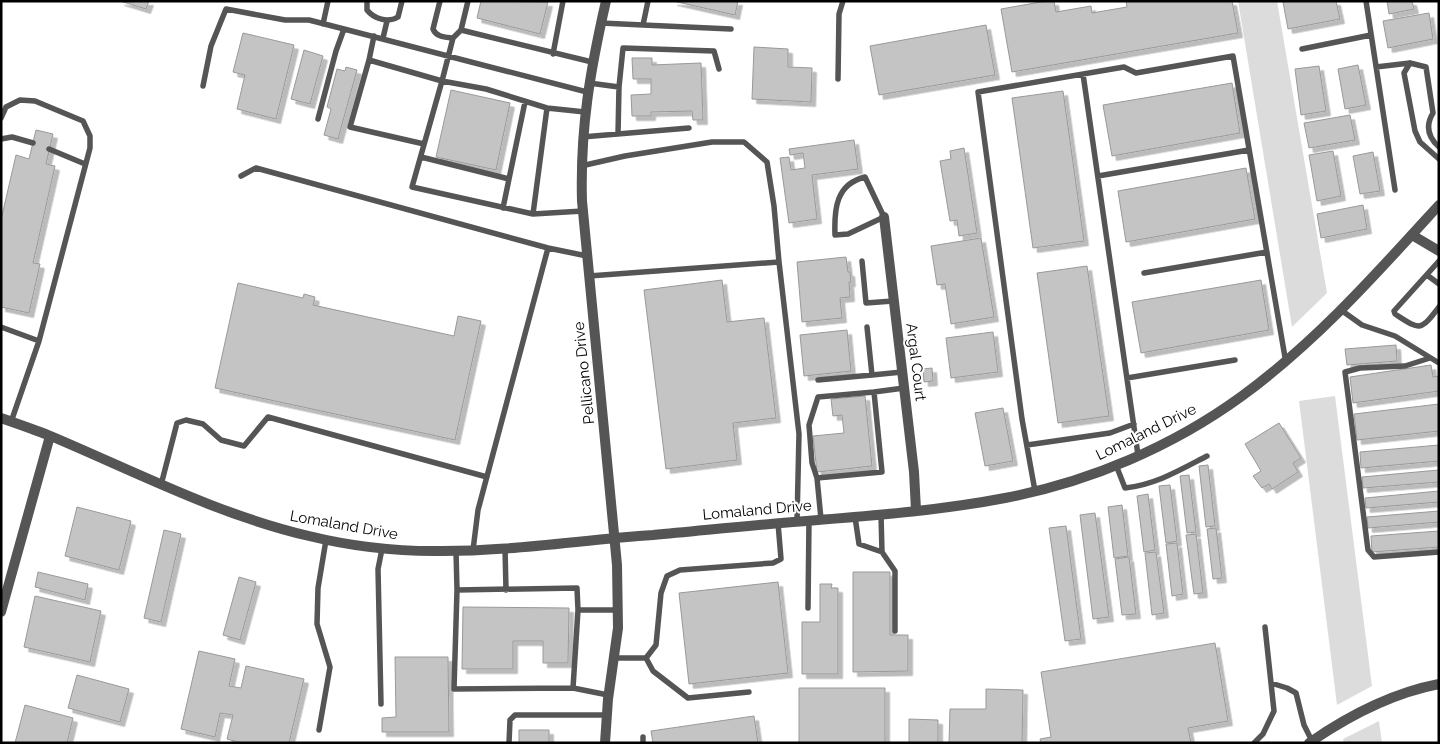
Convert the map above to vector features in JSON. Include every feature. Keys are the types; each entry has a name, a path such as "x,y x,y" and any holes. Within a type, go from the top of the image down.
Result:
{"street":[{"name":"Pellicano Drive","path":"605,743 608,695 618,628 618,610 615,538 587,256 581,166 582,137 588,88 606,1"},
{"name":"Lomaland Drive","path":"6,420 50,436 234,515 326,540 382,548 437,552 506,548 809,520 856,518 976,503 1035,491 1116,465 1171,439 1220,411 1286,363 1342,310 1439,205"},
{"name":"Argal Court","path":"884,217 916,510"},
{"path":"1412,235 1439,251"},
{"path":"1,612 50,436"},
{"path":"1310,742 1346,718 1363,710 1405,693 1439,684"}],"lane":[{"path":"368,1 367,10 370,14 387,21 398,17 402,1"},
{"path":"440,1 434,29 435,33 453,38"},
{"path":"468,1 460,30 453,38 412,187 533,214 583,211"},
{"path":"553,54 563,1"},
{"path":"643,25 648,1"},
{"path":"838,79 839,14 843,1"},
{"path":"1366,1 1395,190"},
{"path":"322,24 326,2"},
{"path":"203,86 211,46 226,9 285,20 309,20 449,56 588,88 619,86"},
{"path":"382,38 387,21"},
{"path":"601,23 731,29"},
{"path":"318,119 336,51 344,29"},
{"path":"460,30 592,62"},
{"path":"1302,49 1371,35"},
{"path":"374,36 350,127 424,144"},
{"path":"618,134 619,86 623,48 714,51 719,69"},
{"path":"1035,491 978,92 1124,67 1136,73 1233,56 1286,363"},
{"path":"369,60 442,81 486,89 547,108 585,112"},
{"path":"1376,67 1410,63 1426,67 1433,113 1427,127 1430,138 1439,147"},
{"path":"1410,63 1404,73 1413,125 1420,142 1439,159"},
{"path":"1083,74 1138,455"},
{"path":"1,118 6,107 20,100 35,101 83,121 90,136 90,148 39,341 6,420"},
{"path":"503,208 526,102"},
{"path":"533,214 547,108"},
{"path":"582,137 689,128"},
{"path":"1,139 12,137 33,143"},
{"path":"581,166 625,156 712,142 744,142 767,162 774,206 799,434 797,522"},
{"path":"49,149 85,164"},
{"path":"1098,176 1249,150"},
{"path":"421,158 509,179"},
{"path":"241,176 256,168 548,248 587,256"},
{"path":"865,177 884,217 848,234 835,235 834,219 838,200 845,187 854,180 865,177"},
{"path":"473,550 478,510 548,248"},
{"path":"1144,273 1266,252"},
{"path":"862,261 866,303 893,300"},
{"path":"1439,261 1394,311 1395,314 1415,327 1427,323 1439,307"},
{"path":"589,276 779,262"},
{"path":"1427,275 1439,284"},
{"path":"1342,310 1362,326 1395,336 1439,363"},
{"path":"1,327 39,341"},
{"path":"867,327 872,375"},
{"path":"1430,358 1405,366 1360,368 1345,372 1368,550 1374,557 1439,552"},
{"path":"1127,378 1235,360"},
{"path":"818,380 902,372"},
{"path":"820,520 817,478 812,463 809,425 818,397 904,388"},
{"path":"817,478 882,472 874,392"},
{"path":"161,485 177,423 186,420 203,424 221,440 244,446 268,417 488,477"},
{"path":"1027,445 1110,433 1134,424"},
{"path":"1116,465 1125,488 1142,486 1207,456"},
{"path":"882,514 882,552 894,571 895,631"},
{"path":"856,518 859,544 882,552"},
{"path":"808,608 809,520"},
{"path":"646,658 656,645 661,593 666,576 680,570 773,563 781,559 778,524"},
{"path":"319,730 330,667 317,624 318,588 326,540"},
{"path":"381,704 378,569 382,548"},
{"path":"506,548 506,590"},
{"path":"456,551 457,590 454,688 573,688 608,695"},
{"path":"457,590 577,588 578,610 573,688"},
{"path":"578,610 618,610"},
{"path":"1254,743 1263,734 1274,711 1265,627"},
{"path":"614,658 646,658"},
{"path":"646,658 653,671 688,698 749,692"},
{"path":"1271,683 1296,693 1310,742"},
{"path":"509,743 510,720 515,715 607,715"}],"shaded area":[{"path":"1238,1 1277,1 1327,293 1292,327"},
{"path":"1335,396 1372,686 1337,705 1299,401"},
{"path":"1379,721 1382,743 1344,743 1343,739"}],"building":[{"path":"120,1 149,1 146,9"},
{"path":"481,1 548,2 540,34 477,18"},
{"path":"673,1 738,1 735,15"},
{"path":"1054,1 1056,12 1091,6 1092,13 1127,7 1126,1 1232,1 1238,33 1012,72 1001,9"},
{"path":"1336,1 1340,19 1288,29 1283,2"},
{"path":"1387,1 1412,1 1414,9 1389,14"},
{"path":"1429,13 1433,39 1388,48 1383,21"},
{"path":"986,25 995,75 879,95 870,46"},
{"path":"243,33 294,45 276,119 237,109 245,75 233,72"},
{"path":"754,47 788,49 788,67 812,68 811,102 752,99"},
{"path":"304,50 323,56 310,104 291,99"},
{"path":"632,58 652,58 652,65 701,63 703,120 693,120 692,111 651,112 651,116 632,116 631,95 651,94 651,79 633,79"},
{"path":"1358,65 1366,105 1345,109 1338,69"},
{"path":"1319,66 1326,111 1301,115 1295,69"},
{"path":"346,67 357,70 338,139 324,135 331,109 327,107 337,69 345,71"},
{"path":"1232,83 1240,133 1112,156 1103,105"},
{"path":"451,90 510,103 496,170 436,157"},
{"path":"1063,91 1084,241 1033,248 1012,98"},
{"path":"1350,115 1355,140 1309,148 1304,123"},
{"path":"36,130 53,134 46,164 55,166 33,263 40,264 29,313 1,307 1,220 16,155 29,159"},
{"path":"854,140 858,169 812,175 817,219 789,223 780,158 789,157 791,170 805,168 803,153 790,155 789,149"},
{"path":"964,148 977,233 959,236 957,220 950,221 940,161 951,159 950,151"},
{"path":"1333,151 1341,196 1317,201 1309,155"},
{"path":"1373,152 1380,191 1360,194 1353,156"},
{"path":"1246,168 1255,219 1126,242 1118,191"},
{"path":"1363,205 1367,229 1321,238 1317,214"},
{"path":"981,238 994,317 951,324 945,284 937,285 931,246"},
{"path":"846,257 851,282 849,282 850,297 840,298 842,318 802,322 797,262"},
{"path":"1087,266 1109,416 1058,423 1037,273"},
{"path":"722,280 727,322 764,318 776,418 733,423 737,460 666,469 644,290"},
{"path":"1261,280 1269,330 1141,353 1132,302"},
{"path":"238,283 303,298 304,294 315,297 313,305 454,336 458,316 481,321 455,440 215,388"},
{"path":"847,330 851,371 804,376 800,335"},
{"path":"993,332 998,372 951,378 946,338"},
{"path":"1396,345 1397,361 1347,365 1345,349"},
{"path":"1431,365 1433,377 1439,376 1439,391 1353,403 1350,377"},
{"path":"932,368 933,381 924,382 923,369"},
{"path":"865,396 872,466 817,472 813,436 844,433 842,415 833,416 831,399"},
{"path":"1439,404 1439,431 1357,440 1354,414"},
{"path":"1003,408 1013,461 985,466 975,413"},
{"path":"1279,423 1301,458 1293,463 1298,472 1272,489 1269,484 1262,488 1253,476 1261,471 1245,444"},
{"path":"1439,445 1439,461 1361,468 1360,452"},
{"path":"1208,465 1215,526 1206,527 1199,466"},
{"path":"1439,470 1439,482 1363,488 1362,477"},
{"path":"1189,475 1196,532 1187,533 1180,476"},
{"path":"1170,485 1177,541 1166,543 1159,486"},
{"path":"1439,491 1439,502 1366,508 1365,498"},
{"path":"1148,494 1155,550 1144,552 1137,496"},
{"path":"1122,505 1128,556 1114,558 1108,507"},
{"path":"77,507 131,521 119,570 65,556"},
{"path":"1439,511 1439,522 1368,528 1367,517"},
{"path":"1095,513 1109,617 1093,619 1080,515"},
{"path":"1066,526 1081,639 1065,641 1049,528"},
{"path":"1216,528 1222,578 1213,579 1207,529"},
{"path":"164,530 181,534 161,622 144,618"},
{"path":"1439,531 1439,547 1372,552 1371,536"},
{"path":"1196,534 1203,593 1194,594 1186,535"},
{"path":"1177,543 1183,594 1172,596 1166,544"},
{"path":"1156,552 1164,613 1152,615 1145,553"},
{"path":"1129,557 1136,614 1122,615 1115,559"},
{"path":"38,572 88,584 85,600 35,587"},
{"path":"853,572 890,572 890,635 908,635 908,671 853,672"},
{"path":"239,577 256,582 240,640 223,635"},
{"path":"778,582 788,673 689,684 679,593"},
{"path":"820,584 832,584 831,588 838,588 838,674 802,674 802,622 820,622"},
{"path":"35,596 101,611 90,662 24,647"},
{"path":"463,607 569,608 568,663 543,663 543,641 513,641 513,669 462,669"},
{"path":"1215,643 1228,721 1188,728 1191,743 1041,743 1040,739 1051,737 1041,672"},
{"path":"199,651 235,659 229,686 241,688 246,666 304,679 289,743 242,743 227,739 233,715 220,713 215,737 181,729"},
{"path":"395,657 448,657 449,732 382,732 382,718 396,717"},
{"path":"77,675 129,689 120,722 68,708"},
{"path":"799,688 885,688 885,743 799,743"},
{"path":"986,689 1023,690 1022,743 949,743 950,709 986,709"},
{"path":"25,705 73,718 67,743 15,743"},
{"path":"754,716 758,743 653,743 651,731"},
{"path":"909,719 938,720 938,743 909,743"},
{"path":"519,730 549,730 549,743 519,743"}]}
